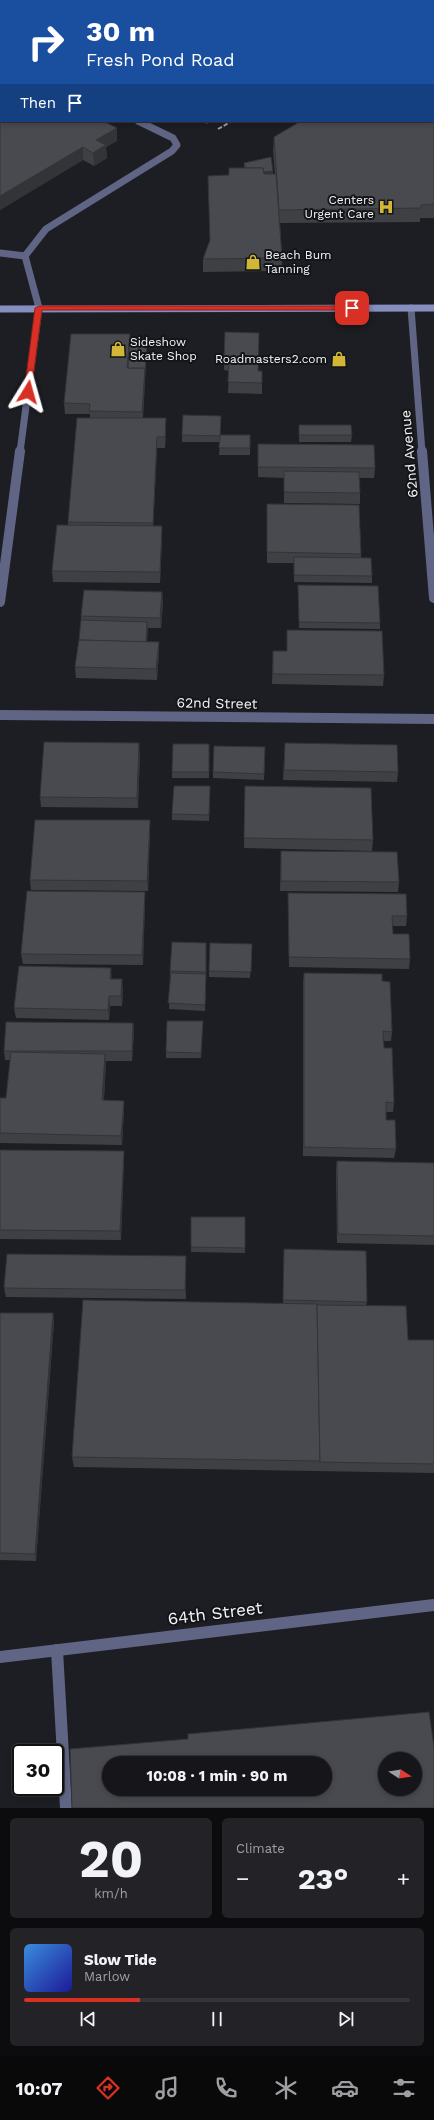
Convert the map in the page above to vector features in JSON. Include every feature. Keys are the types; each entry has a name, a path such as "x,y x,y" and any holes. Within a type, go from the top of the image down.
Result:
{"main road":[{"path":"0,309 434,308"}],"street":[{"path":"25,256 46,229 172,151 177,145 173,138 140,122"},
{"path":"0,253 25,256"},
{"path":"0,602 39,308 25,256"},
{"name":"62nd Avenue","path":"410,308 434,598"},
{"name":"62nd Street","path":"0,715 434,719"},
{"name":"64th Street","path":"0,1656 434,1605"},
{"path":"57,1650 66,1808"}],"building":[{"path":"0,122 105,122 117,128 96,140 106,145 93,153 83,147 0,196"},
{"path":"299,122 434,122 434,204 421,205 421,208 279,210 274,137"},
{"path":"271,157 273,171 264,172 263,168 246,168 244,163"},
{"path":"229,168 263,168 264,174 276,174 282,258 203,259 210,240 208,176 229,175"},
{"path":"225,332 259,333 258,371 262,371 262,383 228,382 229,360 224,360"},
{"path":"71,334 130,334 127,368 145,368 142,412 89,411 90,404 64,403"},
{"path":"130,338 147,339 145,372 145,368 128,368"},
{"path":"183,415 221,416 220,436 182,435"},
{"path":"77,418 166,418 165,437 157,437 153,523 68,522"},
{"path":"299,425 351,425 352,435 299,435"},
{"path":"220,435 250,435 250,448 219,448"},
{"path":"258,444 374,445 375,468 258,467"},
{"path":"284,471 359,472 360,493 284,492"},
{"path":"267,504 359,505 361,554 267,552"},
{"path":"57,525 162,526 160,572 52,571"},
{"path":"294,557 371,558 372,576 294,575"},
{"path":"298,585 378,586 380,623 299,622"},
{"path":"84,590 162,592 160,618 81,616"},
{"path":"81,620 147,622 146,642 79,640"},
{"path":"287,630 382,631 384,675 273,674 273,651 287,651"},
{"path":"79,640 159,642 156,669 75,667"},
{"path":"44,742 139,743 137,798 40,797"},
{"path":"285,743 397,745 398,772 284,770"},
{"path":"173,744 209,744 209,772 172,772"},
{"path":"214,746 265,747 264,774 213,772"},
{"path":"174,786 210,786 209,815 172,814"},
{"path":"245,786 371,788 373,840 244,838"},
{"path":"35,820 150,820 147,881 30,880"},
{"path":"281,851 397,852 399,882 281,881"},
{"path":"27,891 145,892 142,955 21,954"},
{"path":"288,893 406,894 407,916 392,916 393,934 409,934 410,959 289,957"},
{"path":"172,942 206,943 206,972 170,971"},
{"path":"210,943 252,944 251,972 209,971"},
{"path":"19,966 111,968 110,979 122,979 121,996 109,996 108,1010 14,1008"},
{"path":"171,973 206,974 205,1005 168,1003"},
{"path":"304,973 382,974 382,981 390,982 392,1032 383,1031 384,1048 392,1048 394,1103 386,1102 386,1120 395,1120 396,1149 304,1147"},
{"path":"167,1021 203,1021 201,1053 166,1052"},
{"path":"6,1022 133,1023 132,1051 4,1051"},
{"path":"11,1052 105,1054 102,1100 124,1101 121,1136 0,1133 0,1098 6,1098"},
{"path":"0,1150 124,1151 120,1231 0,1230"},
{"path":"337,1161 434,1163 434,1236 338,1234"},
{"path":"191,1217 245,1217 245,1248 191,1247"},
{"path":"284,1249 366,1251 367,1302 283,1300"},
{"path":"7,1254 186,1256 185,1290 4,1288"},
{"path":"83,1300 317,1304 320,1461 72,1457"},
{"path":"317,1305 406,1306 408,1340 434,1340 434,1464 320,1462"},
{"path":"0,1313 53,1313 35,1554 0,1553"},
{"path":"429,1712 434,1747 434,1808 72,1808 70,1749 188,1739 188,1734"}],"railway":[{"path":"218,129 230,122"}],"place":[{"name":"Centers Urgent Care","path":"386,207"},
{"name":"Beach Bum Tanning","path":"253,262"},
{"name":"Sideshow Skate Shop","path":"118,349"},
{"name":"Roadmasters2.com","path":"339,359"}],"route":[{"path":"28,392 39,308 352,308"}]}
